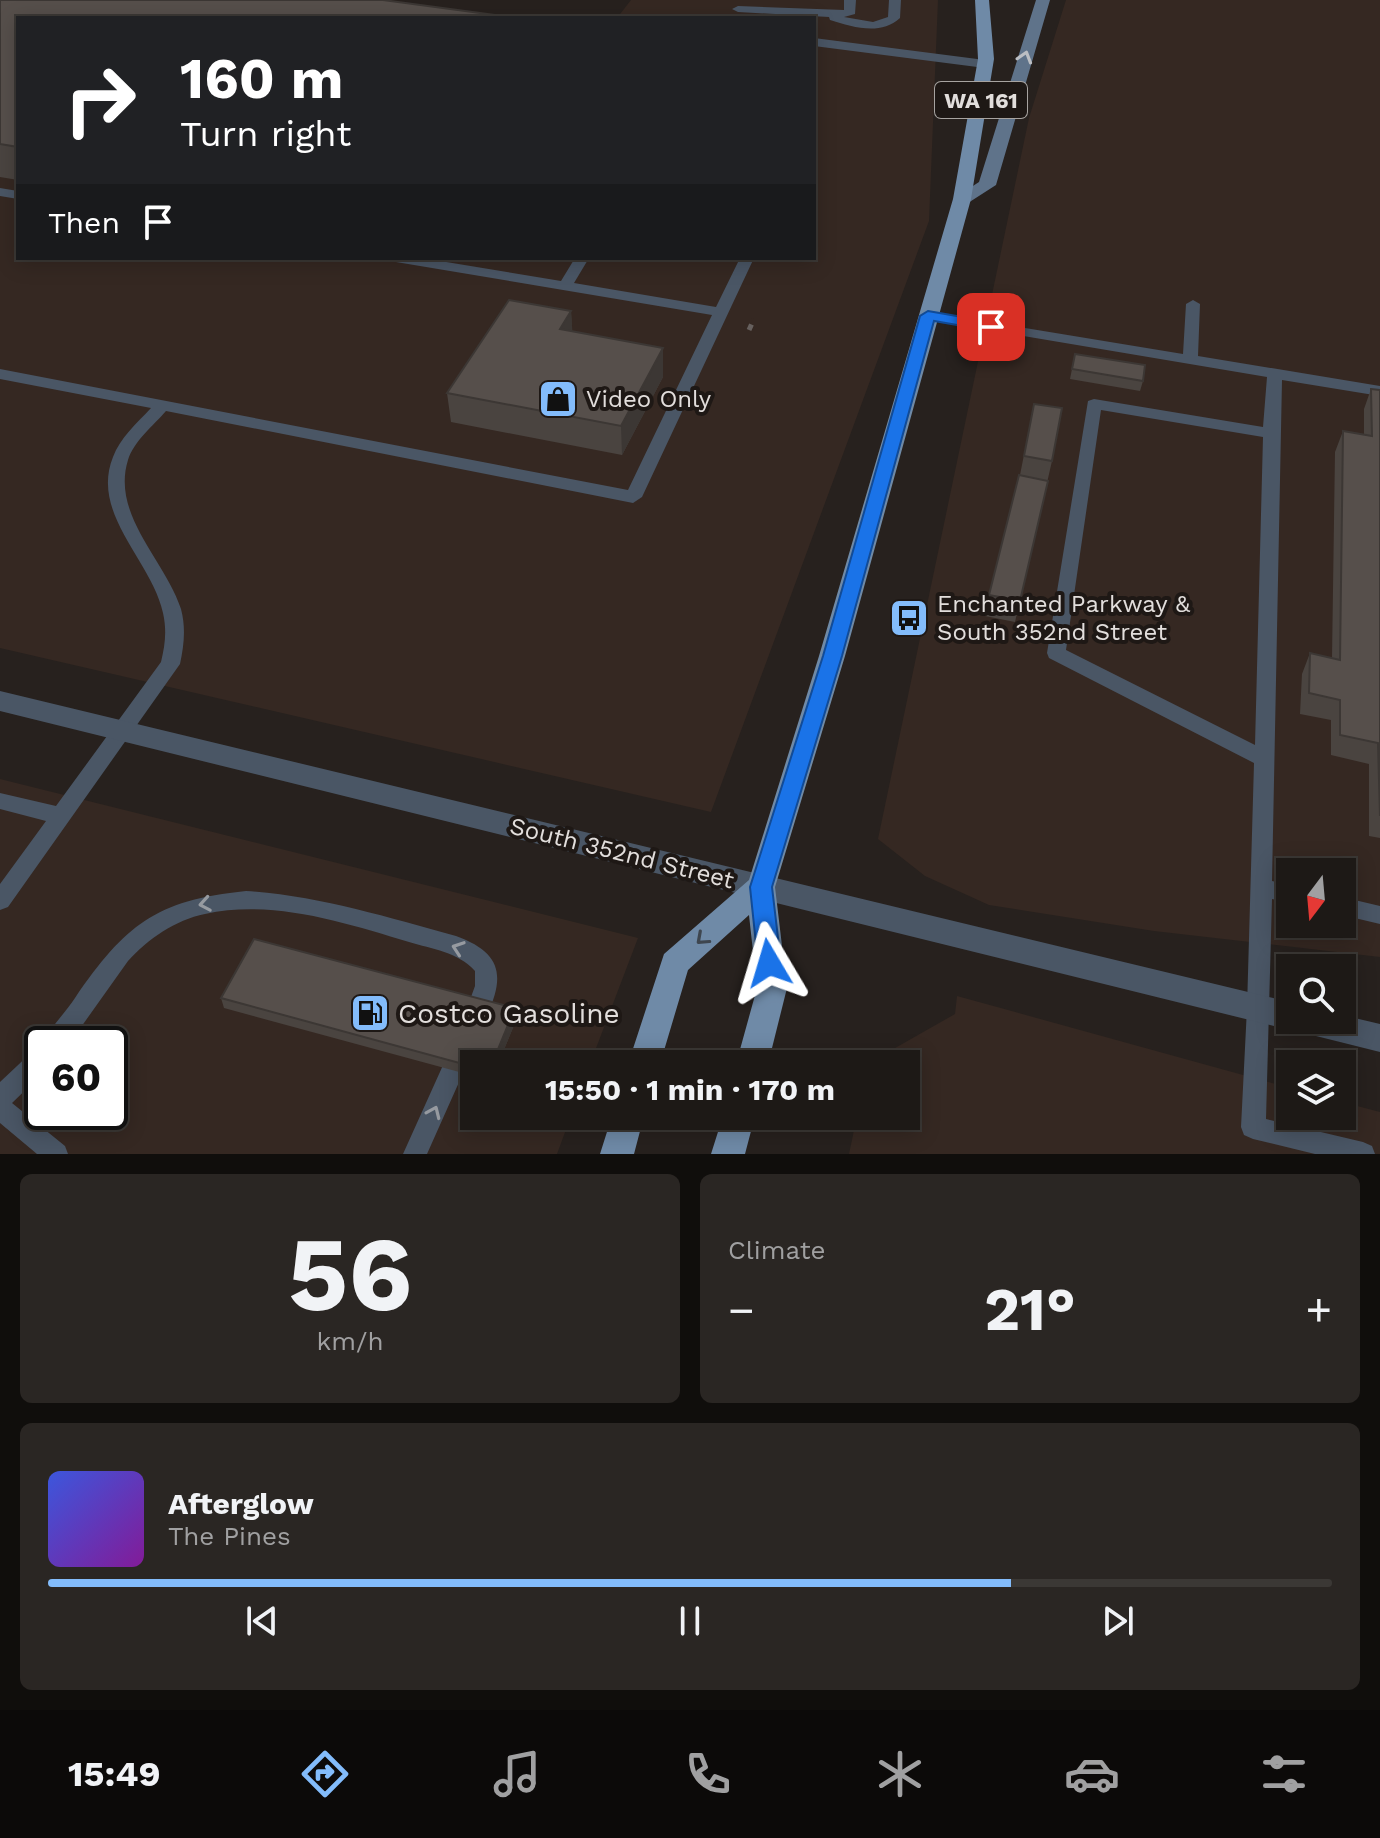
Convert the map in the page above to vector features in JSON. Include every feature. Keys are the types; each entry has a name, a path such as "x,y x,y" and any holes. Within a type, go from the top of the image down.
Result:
{"main road":[{"name":"WA 161","path":"756,1050 772,988 761,887 832,656 962,199 985,64 982,0"},
{"path":"962,199 987,185 1043,0"},
{"path":"648,1050 675,963 761,887"},
{"path":"617,1154 624,1130"},
{"path":"728,1154 735,1130"}],"street":[{"name":"South 352nd Street","path":"0,701 1276,1012"},
{"path":"1356,1032 1380,1038"}],"lane":[{"path":"738,9 849,14 850,0"},
{"path":"816,13 878,26 894,18 895,0"},
{"path":"816,42 985,64"},
{"path":"408,260 721,312"},
{"path":"565,286 581,260"},
{"path":"0,374 633,497 746,260"},
{"path":"1190,360 1193,304"},
{"path":"928,316 1380,391"},
{"path":"1275,373 1271,433 1259,1008 1253,1127 1363,1154"},
{"path":"1264,759 1056,653 1094,404 1271,433"},
{"path":"0,901 170,664 177,647 177,628 166,596 118,504 114,481 120,459 130,443 162,406"},
{"path":"0,801 61,816"},
{"path":"1262,888 1276,891"},
{"path":"66,1026 100,977 132,941 157,922 188,907 211,901 265,900 299,905 456,946 475,954 485,965 488,985 479,1008"},
{"path":"1356,909 1380,915"},
{"path":"415,1154 452,1071"},
{"path":"0,1098 24,1075"},
{"path":"0,1108 56,1154"}],"path":[{"path":"749,330 754,319"}],"shaded area":[{"path":"0,0 297,0 16,16 16,260 816,260 816,16 619,16 631,0 938,0 929,221 711,812 0,648"},
{"path":"1066,0 1380,0 1380,957 1154,931 989,905 925,876 878,839 1029,118"},
{"path":"0,779 638,938 595,1050 460,1050 460,1130 566,1130 557,1154 0,1154"},
{"path":"957,996 1276,1084 1276,1130 1356,1130 1356,1106 1380,1112 1380,1154 849,1154 854,1130 920,1130 920,1050 892,1050 955,1014"}],"building":[{"path":"0,0 383,0 503,16 16,16 16,147 0,144"},
{"name":"Video Only","path":"509,300 571,311 560,329 663,348 621,426 447,393"},
{"path":"1075,354 1145,365 1143,381 1072,369"},
{"path":"1371,389 1380,390 1380,816 1378,743 1340,735 1340,700 1309,693 1310,653 1340,660 1343,431 1372,436"},
{"path":"1034,404 1062,408 1052,461 1024,456"},
{"path":"1019,475 1048,481 1020,601 989,595"},
{"name":"Costco Gasoline","path":"254,939 515,1008 498,1050 460,1050 460,1063 221,998"}],"place":[{"name":"Video Only","path":"558,399"},
{"name":"Enchanted Parkway & South 352nd Street","path":"909,618"},
{"name":"Costco Gasoline","path":"370,1013"}],"route":[{"path":"769,963 761,887 832,656 919,341 928,316 991,327"}]}
